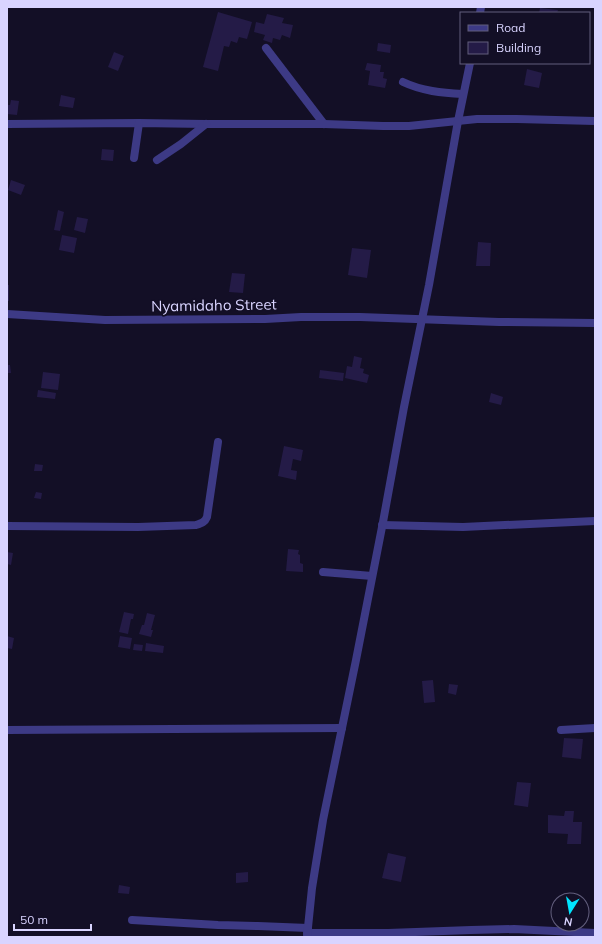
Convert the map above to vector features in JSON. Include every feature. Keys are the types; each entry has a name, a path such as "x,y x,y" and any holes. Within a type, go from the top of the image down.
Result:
{"street":[{"path":"266,48 324,124"},
{"path":"307,933 322,820 342,728 382,525 470,64"},
{"path":"403,82 434,92 463,94"},
{"path":"8,126 140,123 409,126 478,119 595,122"},
{"path":"134,158 140,123"},
{"path":"156,160 181,144 206,124"},
{"name":"Nyamidaho Street","path":"7,314 112,320 360,317 499,322 595,323"},
{"path":"7,526 138,527 196,525 203,523 207,516 218,442"},
{"path":"382,525 463,527 595,521"},
{"path":"323,572 372,576"},
{"path":"7,730 342,728"},
{"path":"561,730 595,728"},
{"path":"132,920 258,926 307,933 388,934 514,929 595,933"}],"building":[{"path":"540,8 558,10 557,12 539,12"},
{"path":"218,12 252,22 247,39 239,37 237,43 231,41 229,47 224,46 218,71 203,67"},
{"path":"267,14 284,18 282,23 293,25 290,38 282,35 280,40 273,38 272,43 263,40 265,35 254,32 256,22 264,24"},
{"path":"378,43 391,45 390,53 377,51"},
{"path":"114,52 124,56 118,71 108,67"},
{"path":"367,63 381,65 380,72 384,72 383,78 387,79 385,88 368,85 370,71 365,70"},
{"path":"527,69 542,73 539,88 524,85"},
{"path":"61,95 75,98 73,108 59,106"},
{"path":"11,100 19,101 17,115 7,114 7,105 10,105"},
{"path":"102,149 114,150 113,161 101,160"},
{"path":"11,180 25,185 21,195 8,190"},
{"path":"58,210 64,212 60,231 54,230"},
{"path":"77,217 88,219 85,233 74,230"},
{"path":"62,235 77,238 74,253 59,250"},
{"path":"478,242 491,243 490,266 476,266"},
{"path":"352,248 371,250 367,278 348,275"},
{"path":"232,273 245,274 243,293 229,292"},
{"path":"7,285 9,285 9,301 7,301"},
{"path":"354,356 362,358 360,368 364,369 363,373 369,375 367,383 345,378 347,366 352,367"},
{"path":"7,365 10,365 11,373 7,373"},
{"path":"320,370 344,373 343,381 319,378"},
{"path":"43,372 60,374 58,390 41,388"},
{"path":"38,390 56,393 55,399 37,397"},
{"path":"491,393 503,397 501,405 489,402"},
{"path":"284,446 303,450 301,461 293,459 291,470 297,471 296,480 278,476"},
{"path":"35,464 43,465 42,471 34,471"},
{"path":"36,492 42,493 41,499 34,498"},
{"path":"288,549 299,550 298,554 300,555 300,563 303,564 303,572 286,571"},
{"path":"7,552 13,553 11,565 7,564"},
{"path":"124,612 134,614 133,619 131,619 128,634 119,632"},
{"path":"147,613 155,615 151,630 153,630 151,637 139,634 142,625 144,625"},
{"path":"7,636 14,638 12,649 7,648"},
{"path":"120,636 132,638 130,649 118,647"},
{"path":"146,643 164,646 163,653 145,651"},
{"path":"134,644 143,645 142,651 133,650"},
{"path":"433,680 435,702 424,703 422,681"},
{"path":"449,684 458,685 456,695 448,693"},
{"path":"564,738 583,739 581,759 562,757"},
{"path":"517,782 531,783 528,807 514,805"},
{"path":"565,811 574,811 573,822 582,822 581,844 567,844 568,834 548,833 548,815 564,816"},
{"path":"388,853 406,857 401,882 382,878"},
{"path":"248,872 248,882 236,883 236,873"},
{"path":"119,885 130,887 129,894 118,893"}]}
